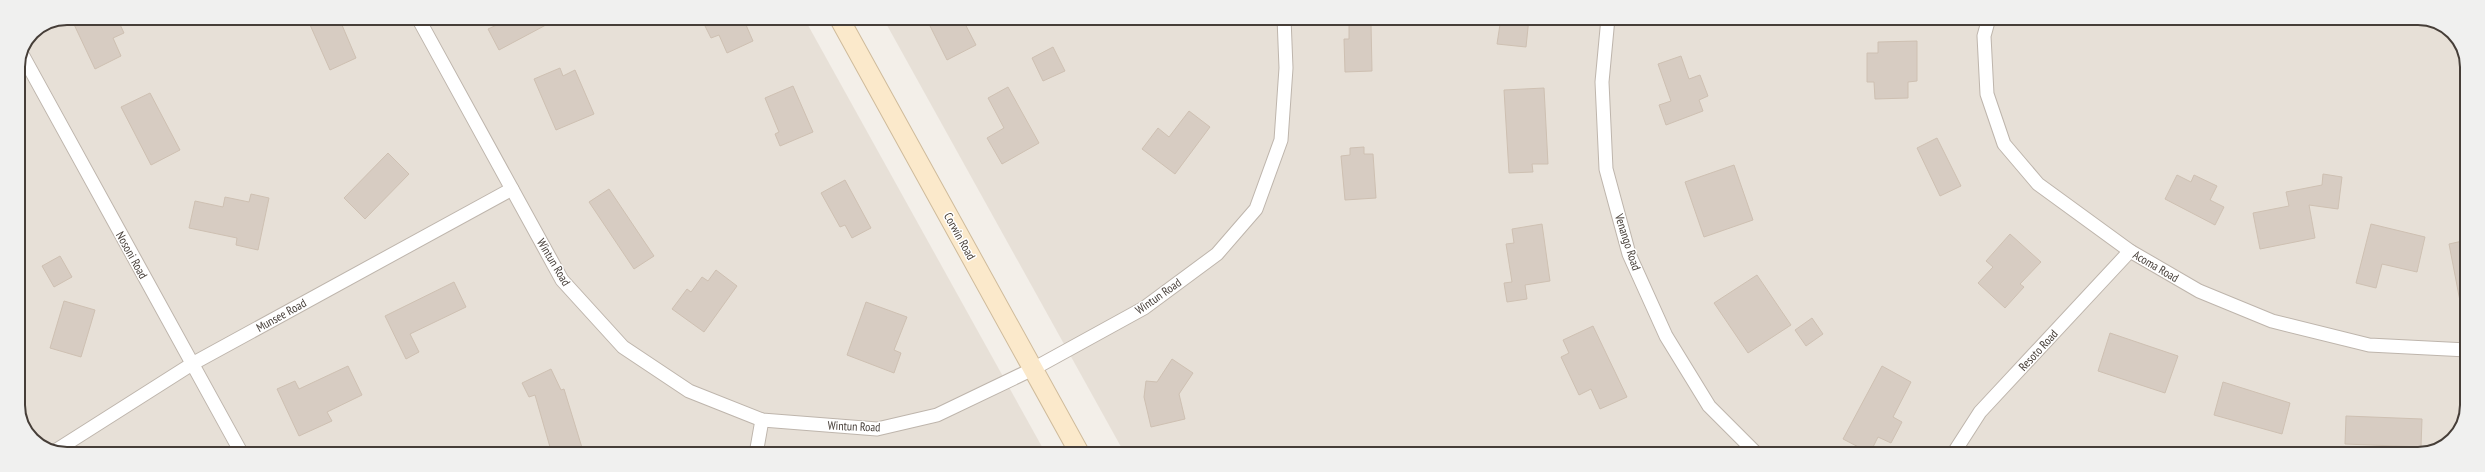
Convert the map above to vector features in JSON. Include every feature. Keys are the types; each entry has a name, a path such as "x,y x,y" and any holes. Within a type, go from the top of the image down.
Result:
{"main road":[{"name":"Corwin Road","path":"843,25 1076,447"}],"street":[{"name":"Wintun Road","path":"422,25 562,280 623,347 689,391 762,420 877,429 937,415 1033,369 1144,308 1217,254 1256,209 1281,140 1286,68 1284,25"},
{"name":"Venango Road","path":"1607,25 1602,82 1606,169 1628,254 1666,336 1709,406 1750,447"},
{"name":"Acoma Road","path":"1987,25 1984,36 1987,94 2004,144 2038,184 2130,251 2199,291 2272,321 2369,345 2460,350"},
{"name":"Nosoni Road","path":"26,61 238,447"},
{"name":"Munsee Road","path":"61,447 192,364 512,190"},
{"name":"Resoto Road","path":"1958,447 1980,412 2130,251"},
{"path":"757,447 762,420"}],"shaded area":[{"path":"67,25 808,25 1042,447 62,447 49,443 35,433 28,421 25,408 25,67 28,51 32,44 37,37 51,28"},
{"path":"887,25 2423,25 2436,29 2448,37 2459,56 2460,410 2456,423 2446,437 2431,445 2423,447 1121,447"}],"building":[{"path":"74,25 120,25 124,33 113,38 121,56 95,69"},
{"path":"310,25 342,25 356,58 330,70"},
{"path":"497,25 546,25 499,50 488,29"},
{"path":"704,25 746,25 753,41 727,53 719,35 711,38"},
{"path":"930,25 966,25 976,45 947,60"},
{"path":"1349,25 1371,25 1372,71 1345,72 1344,39 1349,39"},
{"path":"1500,25 1528,25 1526,47 1497,44"},
{"path":"1917,41 1917,81 1908,82 1908,98 1875,99 1874,82 1867,82 1867,53 1878,53 1878,42"},
{"path":"1053,47 1065,71 1043,81 1032,58"},
{"path":"1681,56 1689,79 1700,75 1708,96 1699,100 1703,111 1666,125 1659,105 1671,101 1658,64"},
{"path":"560,68 563,76 575,70 594,114 556,130 534,79"},
{"path":"793,86 813,132 780,146 775,134 779,132 765,98"},
{"path":"1008,87 1039,143 1002,164 987,138 1004,128 988,98"},
{"path":"1544,88 1548,164 1532,164 1533,172 1509,173 1504,90"},
{"path":"150,93 180,150 151,165 121,107"},
{"path":"1189,111 1210,127 1175,174 1142,149 1158,128 1169,137"},
{"path":"1937,138 1961,186 1940,196 1917,148"},
{"path":"1364,147 1364,154 1373,154 1376,198 1345,200 1341,156 1350,155 1350,148"},
{"path":"388,153 409,174 365,219 344,198"},
{"path":"1734,165 1753,220 1704,237 1685,182"},
{"path":"2323,174 2342,177 2338,209 2309,205 2315,238 2260,249 2253,213 2289,206 2286,192 2322,185"},
{"path":"2177,175 2191,182 2194,175 2217,186 2210,200 2224,207 2215,225 2165,199"},
{"path":"845,180 871,228 852,238 845,225 840,227 821,193"},
{"path":"609,189 654,256 634,269 589,202"},
{"path":"251,194 269,198 258,250 236,245 237,238 189,228 195,201 223,207 225,197 249,202"},
{"path":"1542,224 1550,281 1525,285 1527,299 1507,302 1504,283 1512,282 1506,244 1514,243 1512,229"},
{"path":"2371,224 2425,237 2417,272 2382,264 2376,288 2356,283"},
{"path":"2010,234 2041,262 2020,284 2024,287 2005,308 1978,283 1993,267 1986,261"},
{"path":"2460,242 2460,301 2449,244"},
{"path":"60,256 72,277 54,287 42,266"},
{"path":"716,270 737,286 704,332 672,309 687,289 691,292 702,277 708,281"},
{"path":"1757,275 1791,325 1748,353 1714,303"},
{"path":"454,282 466,307 410,334 419,352 406,359 385,316"},
{"path":"64,301 95,310 81,357 50,348"},
{"path":"866,302 907,317 894,350 901,353 894,373 847,355"},
{"path":"1812,318 1823,334 1806,346 1795,330"},
{"path":"1593,326 1627,397 1600,409 1591,389 1579,395 1561,357 1569,353 1563,340"},
{"path":"2110,333 2178,356 2165,393 2098,371"},
{"path":"1172,359 1193,373 1179,394 1185,419 1151,427 1144,397 1146,381 1157,382"},
{"path":"348,366 362,395 327,412 332,421 299,436 277,389 295,381 299,389"},
{"path":"1882,366 1911,382 1893,417 1902,422 1891,443 1878,437 1873,447 1858,447 1843,439"},
{"path":"551,369 561,390 564,389 582,447 550,447 535,395 529,397 522,383"},
{"path":"2223,382 2290,403 2282,434 2214,415"},
{"path":"2346,416 2422,419 2421,447 2345,444"}]}
